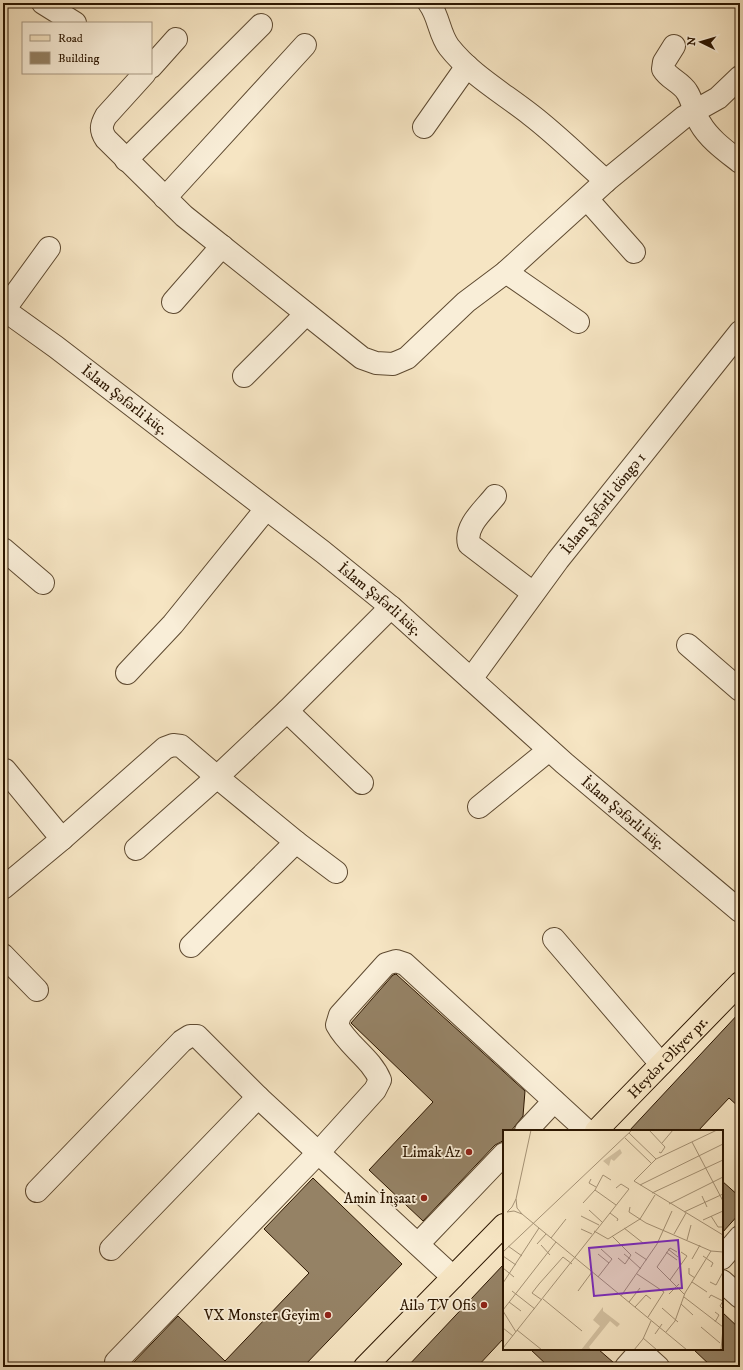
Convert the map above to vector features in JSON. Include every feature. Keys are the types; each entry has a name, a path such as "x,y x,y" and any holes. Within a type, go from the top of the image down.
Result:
{"main road":[{"name":"Heydər Əliyev pr.","path":"597,1130 740,983"},
{"path":"372,1365 503,1226"}],"street":[{"path":"43,3 73,22"},
{"path":"429,3 435,12 442,35 448,46 467,66 531,115 606,181"},
{"path":"126,160 261,25"},
{"path":"152,66 176,39"},
{"path":"165,198 305,44"},
{"path":"674,46 664,62 663,69 666,75 683,86 688,93 699,123 710,136 740,162"},
{"path":"424,127 467,66"},
{"path":"145,74 106,116 102,123 101,131 106,138 126,160 184,216 306,314 362,358 376,363 393,364 407,358 466,302 506,272 606,181 671,127 718,98 740,77"},
{"path":"587,199 634,252"},
{"path":"173,302 222,246"},
{"path":"3,309 49,248"},
{"path":"506,272 578,322"},
{"name":"İslam Şəfərli küç.","path":"3,309 56,347 391,607 549,750 740,911"},
{"path":"244,376 306,314"},
{"name":"İslam Şəfərli döngə 1","path":"471,679 533,593 740,332"},
{"path":"495,496 468,530 467,537 469,544 533,593"},
{"path":"127,673 173,624 266,509"},
{"path":"3,550 43,583"},
{"path":"136,849 217,777 287,711 391,607"},
{"path":"688,645 740,690"},
{"path":"287,711 362,783"},
{"path":"3,888 62,839 165,748 173,745 181,746 296,842 336,872"},
{"path":"479,807 549,750"},
{"path":"5,770 62,839"},
{"path":"191,946 296,842"},
{"path":"554,939 661,1064"},
{"path":"3,955 37,990"},
{"path":"116,1367 116,1362 318,1153 375,1090 380,1080 376,1069 342,1033 337,1025 340,1015 386,964 396,961 405,964 586,1130"},
{"path":"37,1191 182,1041 190,1036 197,1036 258,1097 454,1277"},
{"path":"111,1249 258,1097"},
{"path":"527,1130 554,1101"},
{"path":"418,1244 503,1155"},
{"path":"723,1257 740,1237"},
{"path":"723,1282 740,1297"},
{"path":"636,1354 658,1367"}],"building":[{"path":"396,974 525,1091 523,1116 512,1130 503,1130 503,1140 495,1145 423,1221 369,1170 433,1102 351,1023 393,975"},
{"path":"740,1012 740,1108 729,1098 699,1130 630,1130"},
{"path":"313,1178 402,1264 303,1367 129,1367 178,1316 225,1361 309,1273 264,1229"},
{"path":"723,1182 740,1197 740,1213 723,1232"},
{"path":"503,1265 503,1339 477,1367 407,1367"},
{"path":"723,1313 740,1329 740,1367 712,1367 694,1350 723,1350"},
{"path":"531,1350 599,1350 614,1363 614,1367 549,1367"}],"place":[{"name":"Limak Az","path":"469,1152"},
{"name":"Amin İnşaat","path":"424,1198"},
{"name":"Ailə TV Ofis","path":"484,1305"},
{"name":"VX Monster Geyim","path":"328,1315"}]}
